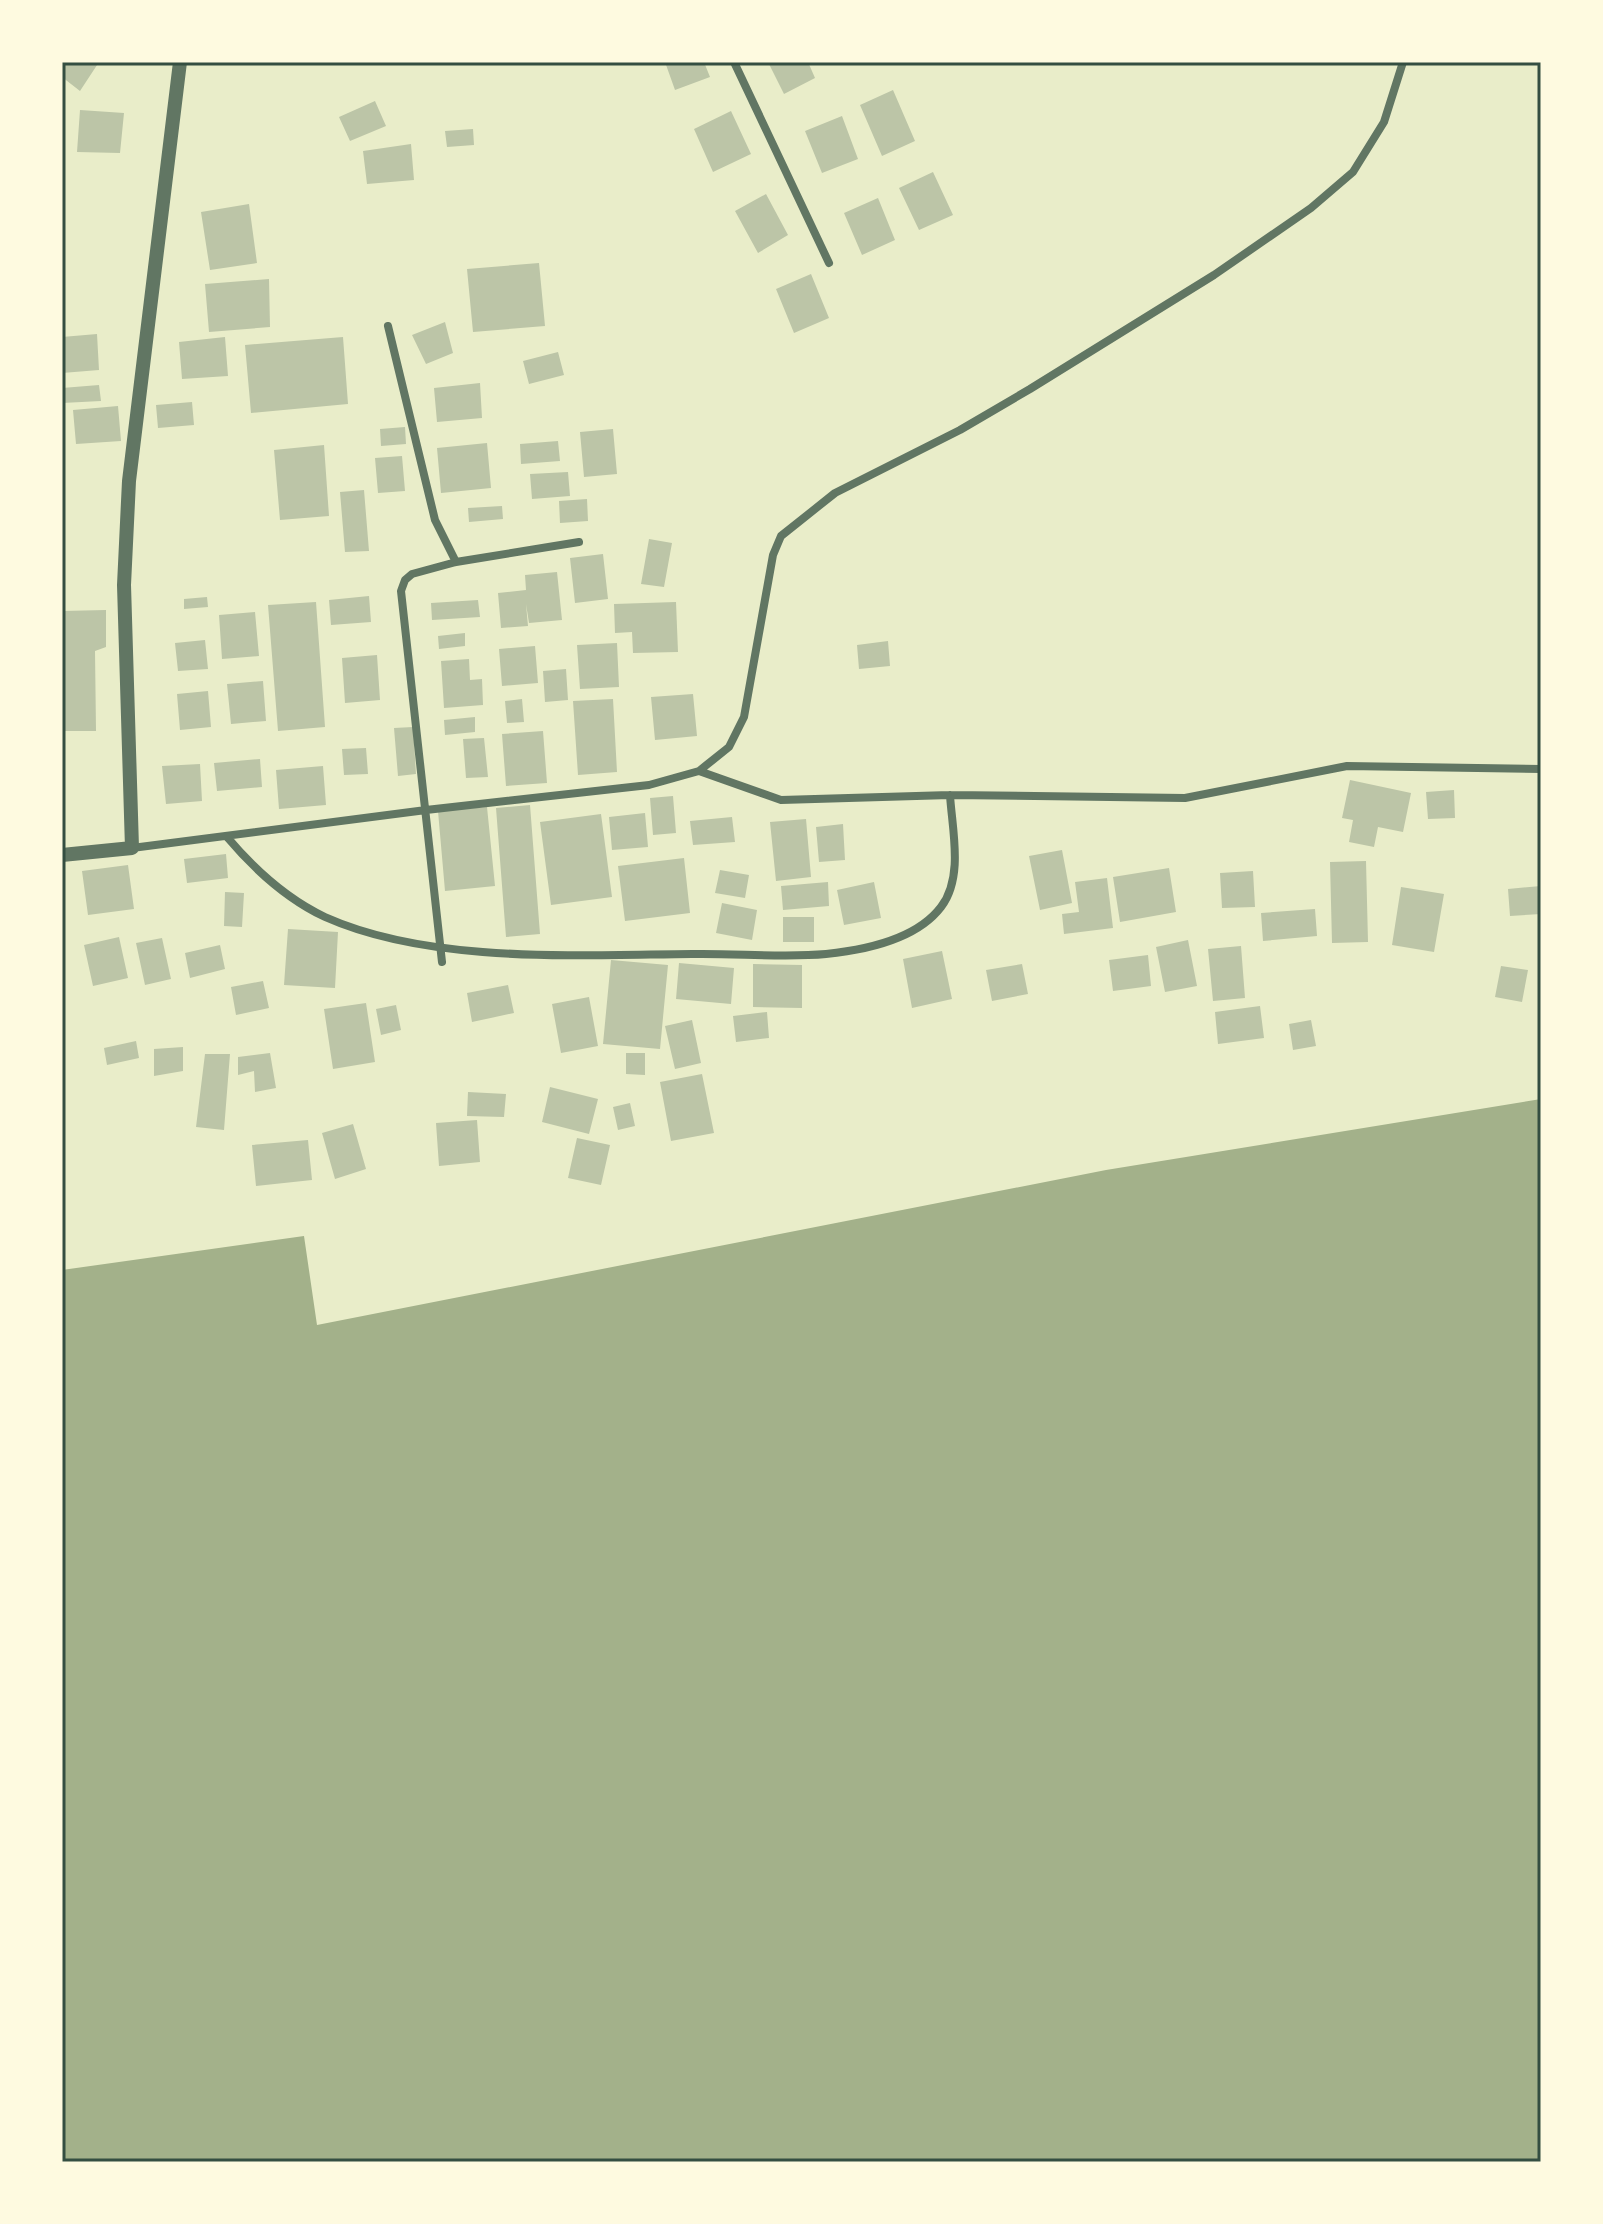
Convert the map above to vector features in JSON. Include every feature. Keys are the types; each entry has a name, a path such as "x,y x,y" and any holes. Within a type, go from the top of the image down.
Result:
{"street":[{"path":"132,848 124,585 129,481 180,62"},
{"path":"734,62 829,263"},
{"path":"62,855 649,785 699,771 729,747 744,717 773,555 781,536 835,493 960,430 1030,389 1214,275 1311,208 1353,172 1384,122 1403,62"},
{"path":"388,326 435,520 456,562"},
{"path":"442,962 401,591 405,580 412,574 456,562 579,542"},
{"path":"699,771 781,800 950,795 1185,798 1347,766 1541,769"},
{"path":"227,837 250,864 294,899 326,917 370,932 441,946 538,955 825,954 887,941 914,931 930,920 950,891 954,872 950,795"}],"shaded area":[{"path":"1541,1099 1541,2162 62,2162 62,1270 304,1236 317,1325 1106,1170"}],"building":[{"path":"62,62 99,62 80,91 62,77"},
{"path":"665,62 704,62 710,77 675,90"},
{"path":"768,62 808,62 815,78 784,94"},
{"path":"893,90 915,141 882,156 860,105"},
{"path":"375,101 386,126 350,141 339,117"},
{"path":"80,110 124,113 120,153 77,152"},
{"path":"731,111 751,154 713,172 694,129"},
{"path":"842,116 858,159 822,173 805,131"},
{"path":"473,129 474,145 447,147 445,131"},
{"path":"411,144 414,180 367,184 363,151"},
{"path":"933,172 953,215 919,230 899,188"},
{"path":"766,194 788,235 758,253 735,211"},
{"path":"878,198 895,240 862,255 844,213"},
{"path":"249,204 257,263 210,270 201,212"},
{"path":"539,263 545,326 473,332 467,269"},
{"path":"811,274 829,318 794,333 776,289"},
{"path":"269,279 270,327 209,332 205,284"},
{"path":"445,322 453,353 426,364 412,335"},
{"path":"97,334 99,370 62,373 62,337"},
{"path":"225,337 228,376 182,379 179,342"},
{"path":"343,337 348,404 251,413 245,345"},
{"path":"558,352 564,375 529,384 523,361"},
{"path":"480,383 482,418 437,422 434,388"},
{"path":"99,385 101,401 62,403 62,388"},
{"path":"192,402 194,425 158,428 156,405"},
{"path":"118,406 121,441 76,444 73,410"},
{"path":"405,427 406,444 381,446 380,429"},
{"path":"613,429 617,474 584,477 580,432"},
{"path":"558,441 560,461 521,464 520,444"},
{"path":"487,443 491,488 441,493 437,448"},
{"path":"324,445 329,516 280,520 274,450"},
{"path":"402,456 405,491 378,493 375,458"},
{"path":"568,472 570,496 532,499 530,474"},
{"path":"364,490 369,551 345,552 340,492"},
{"path":"587,499 588,521 560,523 559,501"},
{"path":"502,506 503,519 469,522 468,508"},
{"path":"649,539 672,543 664,587 641,584"},
{"path":"603,554 608,599 575,603 570,558"},
{"path":"557,572 562,620 529,623 526,604 528,626 501,628 498,593 526,590 525,575"},
{"path":"369,596 371,622 331,625 329,600"},
{"path":"207,597 208,607 184,609 184,599"},
{"path":"478,600 480,617 432,620 431,603"},
{"path":"316,602 325,727 278,731 268,605"},
{"path":"676,602 678,652 633,653 632,632 615,633 614,604"},
{"path":"106,610 106,647 95,651 96,731 62,731 62,611"},
{"path":"255,612 259,656 222,659 219,615"},
{"path":"465,633 465,646 439,649 438,636"},
{"path":"205,640 208,669 178,671 175,643"},
{"path":"888,641 890,666 859,669 857,645"},
{"path":"617,643 619,687 580,689 577,645"},
{"path":"535,646 538,683 502,686 499,649"},
{"path":"377,655 380,700 345,703 342,658"},
{"path":"469,659 470,680 482,679 483,705 444,708 441,661"},
{"path":"566,669 568,700 545,702 543,671"},
{"path":"263,681 266,721 231,724 227,684"},
{"path":"208,691 211,727 180,730 177,694"},
{"path":"693,694 697,736 655,740 651,697"},
{"path":"522,699 524,722 507,723 505,701"},
{"path":"613,699 617,772 578,775 573,701"},
{"path":"475,717 475,732 445,735 444,720"},
{"path":"413,727 416,774 398,776 394,728"},
{"path":"543,731 547,783 506,786 502,734"},
{"path":"484,738 488,777 466,778 463,739"},
{"path":"366,748 368,774 344,775 342,749"},
{"path":"260,759 262,787 217,791 214,763"},
{"path":"200,764 202,801 166,804 162,766"},
{"path":"323,766 326,805 279,809 276,770"},
{"path":"1350,780 1411,793 1403,832 1378,827 1374,847 1349,842 1353,820 1342,818"},
{"path":"1454,790 1455,818 1428,819 1426,792"},
{"path":"673,796 676,833 653,835 650,798"},
{"path":"530,805 540,934 506,937 496,808"},
{"path":"487,807 495,886 445,891 438,811"},
{"path":"645,813 648,847 612,850 609,817"},
{"path":"601,814 612,897 551,905 540,822"},
{"path":"732,817 735,842 693,845 690,821"},
{"path":"806,819 811,877 776,881 770,822"},
{"path":"843,824 845,860 819,862 816,827"},
{"path":"1062,850 1072,903 1040,910 1029,856"},
{"path":"226,854 228,878 187,883 184,859"},
{"path":"684,858 690,913 625,921 618,866"},
{"path":"1366,861 1368,942 1332,943 1330,862"},
{"path":"128,865 134,909 88,915 82,871"},
{"path":"1169,868 1176,912 1120,922 1113,877"},
{"path":"720,870 749,875 745,898 715,893"},
{"path":"1253,871 1255,907 1222,908 1220,873"},
{"path":"1107,878 1113,928 1064,934 1062,914 1079,912 1075,882"},
{"path":"828,882 829,906 783,910 781,886"},
{"path":"874,882 881,918 844,925 837,890"},
{"path":"1541,886 1541,914 1510,916 1508,889"},
{"path":"1401,887 1444,894 1434,952 1392,945"},
{"path":"225,892 244,893 242,927 224,926"},
{"path":"722,903 757,910 752,940 716,933"},
{"path":"1315,909 1317,936 1263,941 1261,913"},
{"path":"783,917 814,917 814,942 783,942"},
{"path":"288,929 338,932 335,988 284,985"},
{"path":"119,937 128,978 93,986 84,945"},
{"path":"162,938 171,979 145,985 136,943"},
{"path":"1188,940 1197,986 1165,992 1156,947"},
{"path":"220,945 225,969 190,978 185,953"},
{"path":"1241,946 1245,998 1213,1001 1208,949"},
{"path":"942,951 952,999 912,1008 903,959"},
{"path":"1148,955 1151,986 1113,991 1109,960"},
{"path":"611,960 668,965 660,1049 603,1044"},
{"path":"679,963 734,968 731,1004 676,999"},
{"path":"753,964 802,965 802,1008 753,1007"},
{"path":"1022,964 1028,994 992,1001 986,970"},
{"path":"1501,966 1528,970 1522,1002 1495,997"},
{"path":"263,981 269,1008 236,1015 231,987"},
{"path":"508,985 514,1013 472,1022 467,993"},
{"path":"589,997 598,1046 561,1053 552,1004"},
{"path":"366,1003 375,1062 333,1069 324,1009"},
{"path":"396,1005 401,1030 381,1035 376,1009"},
{"path":"1260,1006 1264,1038 1218,1044 1215,1012"},
{"path":"767,1012 769,1038 736,1042 733,1016"},
{"path":"692,1020 701,1063 675,1069 665,1026"},
{"path":"1311,1020 1316,1046 1293,1050 1289,1024"},
{"path":"136,1041 139,1058 107,1065 104,1048"},
{"path":"183,1047 183,1071 154,1076 154,1049"},
{"path":"270,1053 276,1088 255,1092 254,1071 238,1075 238,1057"},
{"path":"626,1053 645,1053 645,1075 626,1074"},
{"path":"205,1054 230,1054 224,1130 196,1127"},
{"path":"702,1074 714,1133 671,1141 660,1082"},
{"path":"550,1087 598,1099 589,1134 542,1122"},
{"path":"468,1092 506,1094 504,1117 467,1116"},
{"path":"630,1103 635,1126 618,1130 613,1107"},
{"path":"477,1120 480,1162 439,1166 436,1123"},
{"path":"353,1124 366,1169 335,1179 322,1133"},
{"path":"577,1138 610,1145 601,1185 568,1178"},
{"path":"308,1140 312,1180 256,1186 252,1145"}]}
